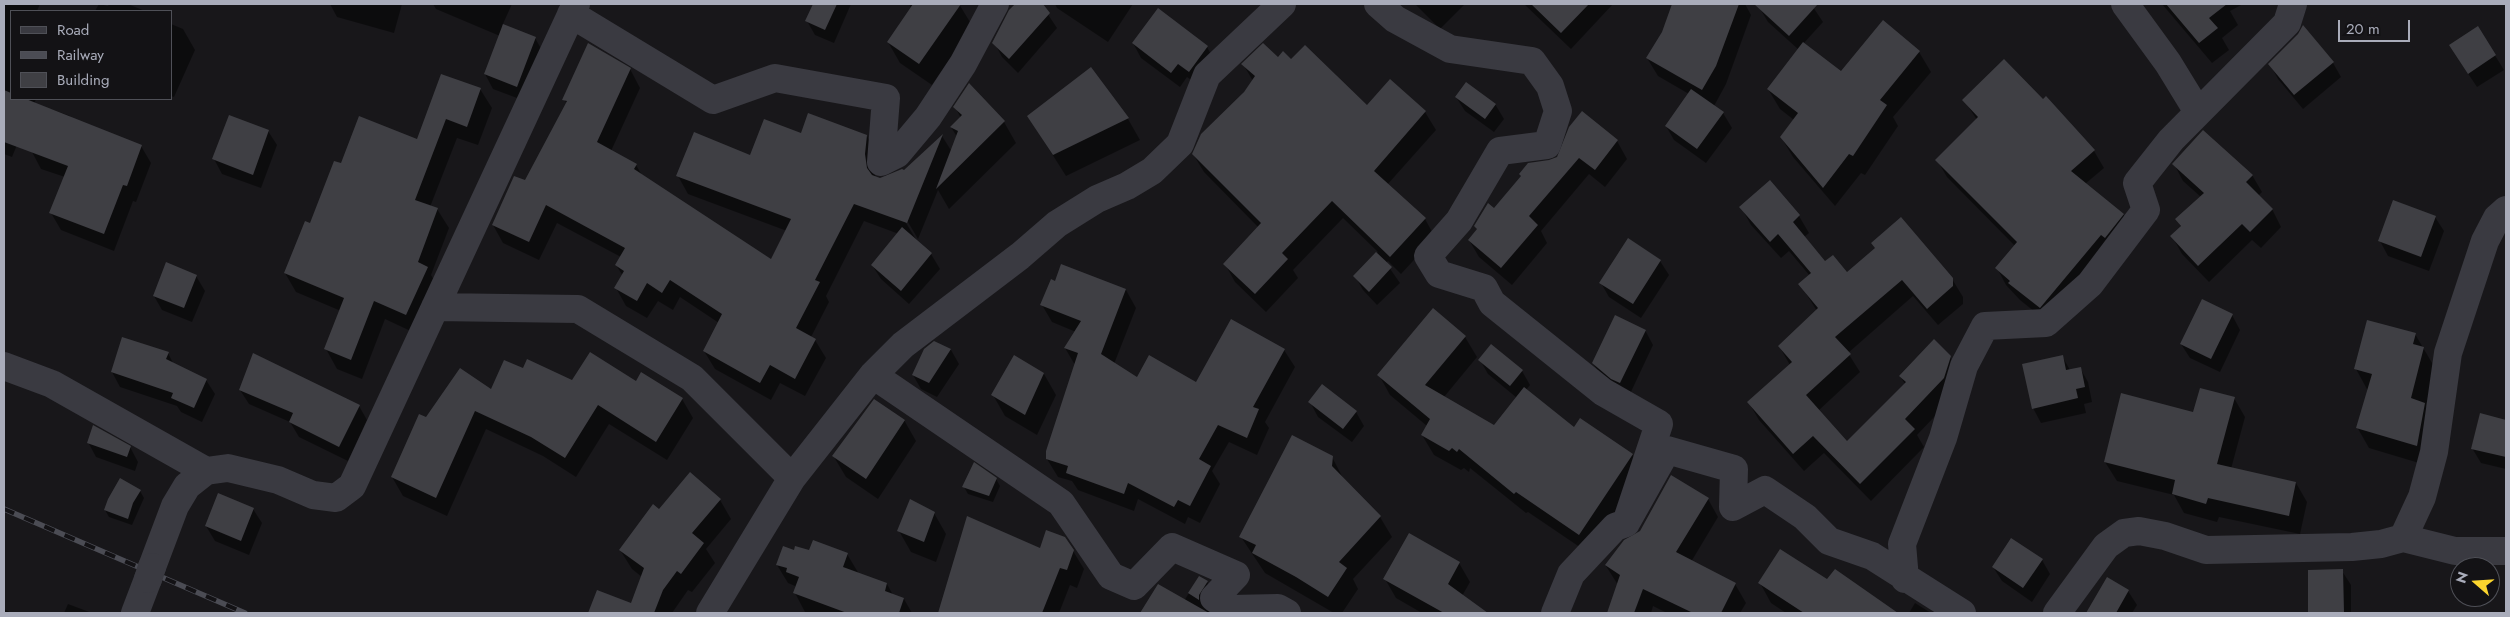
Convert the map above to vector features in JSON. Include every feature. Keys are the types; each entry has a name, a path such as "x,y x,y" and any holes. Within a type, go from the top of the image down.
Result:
{"street":[{"path":"135,613 175,506 187,486 206,471 228,468 278,480 313,495 336,498 352,486 573,9 713,100 775,78 886,98 880,162 897,154 928,117 963,64 995,4"},
{"path":"710,613 792,478 873,375 902,345 1020,256 1057,224 1097,199 1128,186 1152,171 1180,144 1207,75 1282,4"},
{"path":"1378,4 1395,19 1450,49 1532,61 1550,86 1558,111 1547,145 1500,151 1459,220 1428,256 1439,274 1484,288 1492,304 1603,392 1659,424 1626,523"},
{"path":"2125,4 2168,63 2198,112"},
{"path":"1905,579 1902,544 1943,438 1964,366 1985,326 2046,323 2090,284 2146,210 2137,183 2171,140 2287,23 2293,4"},
{"path":"2404,538 2422,497 2434,452 2448,353 2485,241 2497,218 2506,210"},
{"path":"435,307 578,309 692,378 792,478"},
{"path":"4,366 52,384 206,471"},
{"path":"873,375 1061,503 1111,576 1134,586 1172,547 1236,575 1214,598 1232,609 1278,608 1287,613"},
{"path":"1555,613 1571,574 1615,527 1626,523 1667,450 1734,469 1733,506 1765,490 1805,518 1829,541 1872,556 1905,579 1962,613"},
{"path":"2057,613 2106,546 2124,533 2139,531 2164,536 2206,550 2352,547 2381,544 2404,538 2455,551 2506,551"}],"building":[{"path":"813,4 837,4 825,30 805,21"},
{"path":"913,4 961,4 919,64 887,42"},
{"path":"1015,4 1043,4 1050,13 1009,59 992,43 1009,10"},
{"path":"1531,4 1589,4 1561,33"},
{"path":"1672,4 1739,4 1716,66 1702,90 1646,58 1662,32"},
{"path":"1754,4 1818,4 1789,36"},
{"path":"2166,4 2227,4 2209,18 2218,28 2199,43"},
{"path":"1158,8 1208,46 1189,72 1178,64 1171,73 1132,43"},
{"path":"1883,20 1920,51 1880,100 1887,105 1853,156 1849,154 1823,188 1780,137 1798,113 1767,89 1803,42 1841,71"},
{"path":"503,24 536,37 517,87 484,74"},
{"path":"2303,25 2334,62 2294,95 2268,64 2298,34"},
{"path":"2478,26 2496,55 2468,74 2449,45"},
{"path":"588,43 631,68 597,142 637,164 634,169 771,259 791,219 676,176 694,132 750,155 764,119 801,133 808,113 867,135 865,154 867,168 872,175 880,178 902,169 904,170 943,134 907,223 854,204 815,280 820,282 796,328 816,339 795,379 770,365 760,383 703,351 722,314 670,280 662,293 647,283 637,301 614,288 624,271 615,265 625,248 546,205 529,242 492,225 514,176 525,180 567,101 562,100"},
{"path":"1263,43 1278,57 1283,51 1291,59 1305,45 1367,105 1390,79 1426,111 1374,171 1426,218 1390,257 1332,201 1282,253 1288,259 1255,294 1223,264 1261,223 1192,154 1201,134 1244,92 1255,76 1241,64"},
{"path":"2004,59 2043,99 2046,96 2095,150 2071,171 2124,214 2105,238 2101,235 2040,308 2008,283 2010,281 1995,268 2017,242 1935,160 1978,117 1962,100"},
{"path":"1091,67 1129,118 1053,155 1027,116"},
{"path":"441,74 481,88 467,127 446,119 415,200 438,208 418,262 428,267 406,315 374,301 351,360 324,349 344,298 284,273 305,221 310,223 334,161 341,163 359,116 417,139"},
{"path":"1466,82 1496,104 1485,119 1455,97"},
{"path":"969,83 1005,121 936,189 958,131 950,127 962,115 953,107"},
{"path":"1691,89 1724,112 1697,149 1665,126"},
{"path":"4,90 10,93 10,100 29,100 142,145 127,186 123,185 104,234 49,213 68,166 4,142"},
{"path":"1582,111 1618,140 1595,170 1579,158 1529,216 1538,225 1501,268 1468,240 1477,229 1474,226 1488,203 1494,208 1521,176 1519,174 1528,163 1557,157 1569,127"},
{"path":"229,115 269,130 253,175 212,159"},
{"path":"2203,130 2253,175 2246,182 2273,209 2250,232 2242,224 2198,266 2170,236 2181,226 2175,219 2204,193 2172,164"},
{"path":"1770,180 1800,215 1793,222 1825,261 1833,255 1847,272 1875,248 1871,243 1901,217 1953,278 1953,286 1927,309 1902,280 1835,337 1851,354 1806,395 1847,441 1906,382 1899,376 1934,339 1951,356 1944,378 1905,419 1915,429 1860,484 1813,436 1793,454 1747,402 1792,362 1778,346 1818,308 1798,284 1811,273 1778,234 1770,242 1739,207"},
{"path":"2393,200 2436,216 2421,257 2378,241"},
{"path":"902,227 932,253 901,291 871,265"},
{"path":"1628,238 1661,260 1633,304 1599,283"},
{"path":"1376,252 1392,267 1369,292 1353,276"},
{"path":"166,262 197,275 184,308 153,296"},
{"path":"1061,264 1126,289 1101,354 1137,377 1149,355 1196,382 1231,319 1285,349 1253,407 1259,409 1247,438 1218,425 1199,459 1211,466 1190,506 1178,500 1174,507 1128,483 1124,494 1066,473 1068,466 1046,459 1046,451 1078,353 1064,348 1081,321 1040,305 1051,279 1055,281"},
{"path":"2202,299 2233,314 2211,359 2180,344"},
{"path":"1433,308 1466,336 1425,385 1494,425 1524,387 1574,427 1580,418 1633,454 1579,535 1516,492 1514,494 1459,449 1457,452 1452,448 1449,451 1421,435 1430,419 1377,375"},
{"path":"1615,315 1646,330 1620,383 1611,379 1592,363"},
{"path":"2367,320 2416,333 2413,344 2424,347 2411,398 2425,403 2417,446 2356,428 2372,374 2354,369"},
{"path":"122,337 169,352 166,359 207,379 194,408 171,398 173,393 111,372"},
{"path":"934,341 951,349 929,383 912,375 924,349"},
{"path":"1491,344 1523,370 1510,386 1478,360"},
{"path":"590,352 636,381 641,372 683,398 656,442 598,405 565,458 531,437 475,411 436,498 391,477 419,414 426,417 460,368 491,389 504,360 523,368 527,359 572,380"},
{"path":"253,353 360,405 339,447 289,422 293,413 239,390"},
{"path":"1014,355 1044,373 1025,415 991,395"},
{"path":"2063,355 2066,370 2081,367 2085,387 2076,389 2078,398 2032,409 2022,364"},
{"path":"1322,384 1357,411 1343,429 1308,402"},
{"path":"2200,388 2235,397 2217,464 2296,482 2289,516 2208,498 2206,504 2172,494 2175,480 2104,462 2121,393 2193,412"},
{"path":"874,399 905,420 866,479 832,456"},
{"path":"2480,413 2506,420 2506,457 2471,449"},
{"path":"93,425 131,446 127,457 87,443"},
{"path":"1292,435 1333,456 1332,466 1381,516 1339,562 1347,568 1328,597 1252,553 1256,545 1239,537"},
{"path":"974,462 997,478 989,496 962,487"},
{"path":"690,472 721,499 692,533 704,543 681,574 677,571 663,590 654,613 588,613 597,590 631,603 644,568 619,550 653,504 659,509"},
{"path":"1671,475 1709,498 1676,552 1736,583 1721,613 1693,613 1643,589 1634,613 1607,613 1620,575 1605,565 1624,540 1640,531"},
{"path":"120,478 141,490 133,503 128,519 104,510"},
{"path":"218,493 254,508 241,541 205,526"},
{"path":"910,499 935,512 924,542 897,531"},
{"path":"967,516 1040,548 1046,530 1065,537 1074,550 1067,570 1060,568 1042,613 938,613"},
{"path":"1409,533 1460,562 1448,584 1488,613 1444,613 1383,579"},
{"path":"2011,538 2043,559 2023,588 1992,567"},
{"path":"813,540 848,553 843,567 887,583 885,591 904,598 899,613 847,613 793,593 799,577 786,572 787,568 776,565 783,546 794,550 795,546 809,550"},
{"path":"1780,549 1827,579 1835,569 1898,613 1804,613 1758,583"},
{"path":"2343,569 2344,613 2308,613 2308,570"},
{"path":"1199,576 1208,581 1199,595 1199,600 1188,593"},
{"path":"2107,577 2129,590 2116,613 2086,613"},
{"path":"1158,584 1209,613 1140,613"}],"railway":[{"path":"4,509 245,613"}]}
